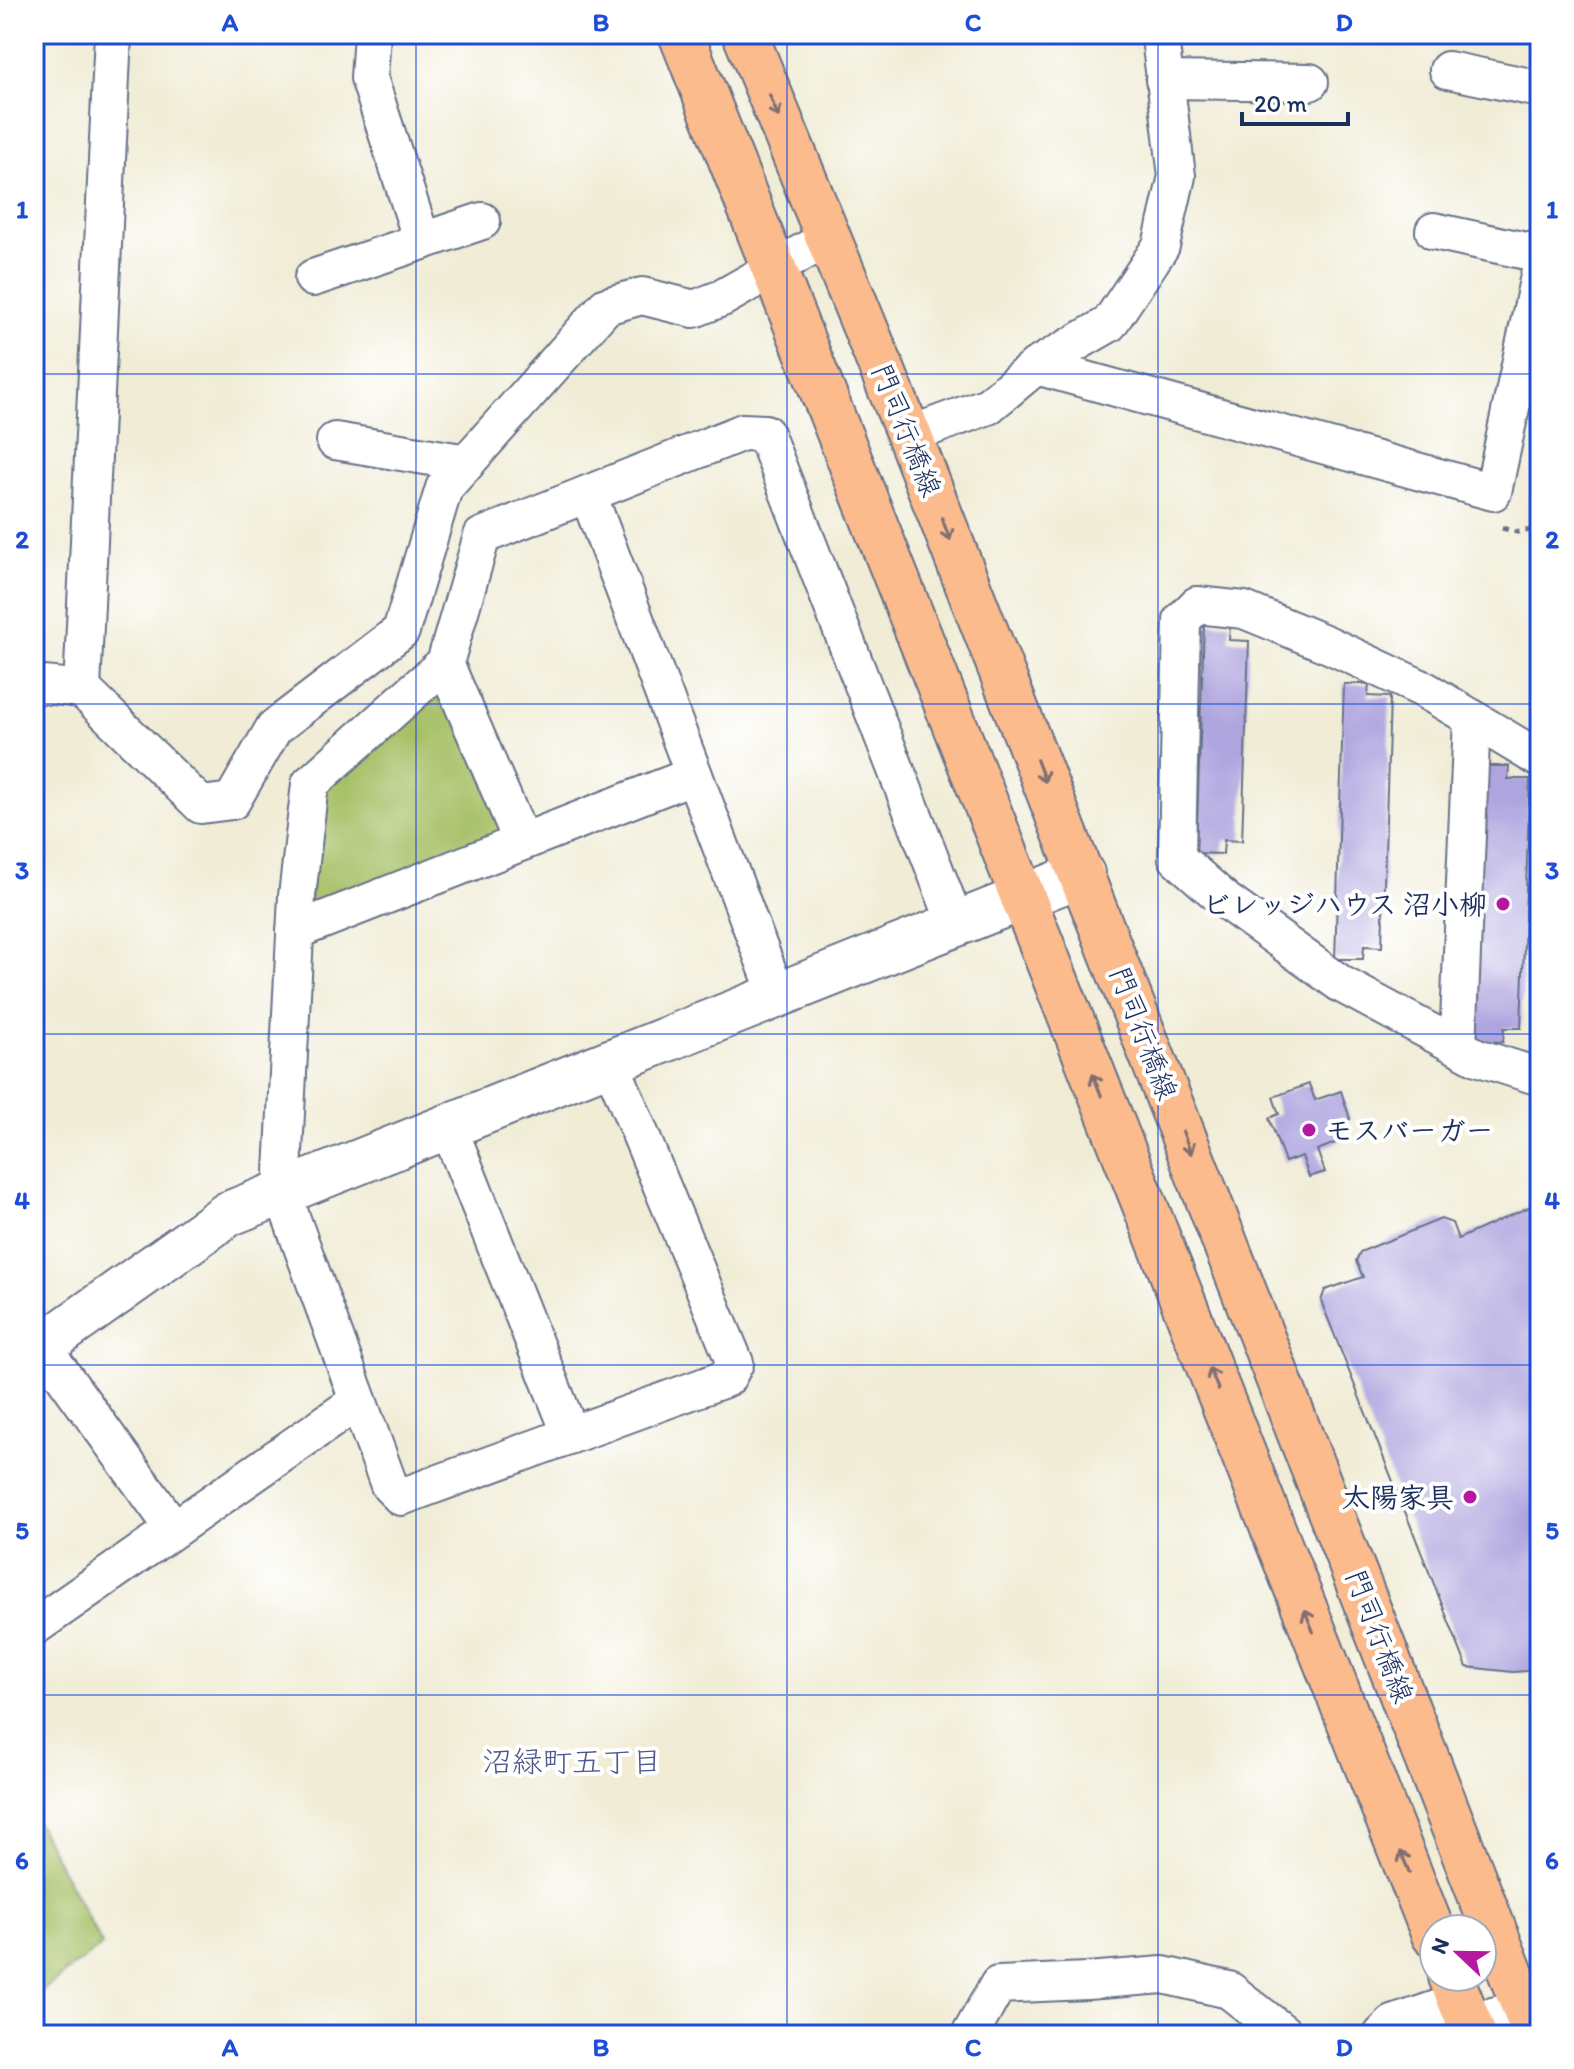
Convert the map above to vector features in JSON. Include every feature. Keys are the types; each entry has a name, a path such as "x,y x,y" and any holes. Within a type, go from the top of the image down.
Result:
{"main road":[{"path":"681,34 1425,1913"},
{"name":"門司行橋線","path":"745,34 909,435 1533,2015"}],"street":[{"path":"82,689 113,34"},
{"path":"372,34 369,78 422,241"},
{"path":"909,435 988,406 1036,366 1109,324 1161,246 1177,176 1159,35"},
{"path":"1448,70 1540,89"},
{"path":"1164,80 1310,82"},
{"path":"313,278 482,221"},
{"path":"1434,231 1540,254"},
{"path":"34,684 82,689 201,805 232,801 274,728 401,631 444,488 606,306 642,296 694,309 722,298 828,238"},
{"path":"1036,366 1493,492 1540,271"},
{"path":"610,1061 735,1363 727,1378 401,1497 389,1485 282,1192 297,896 310,784 445,663 482,536 743,432 765,433 956,924"},
{"path":"335,441 467,463"},
{"path":"588,494 777,995"},
{"path":"1540,759 1425,690 1244,610 1197,605 1182,620 1177,858 1226,901 1341,984 1477,1057 1540,1077"},
{"path":"445,663 522,842"},
{"path":"1458,1046 1472,718"},
{"path":"295,931 694,775"},
{"path":"174,1529 38,1349 228,1214 1082,874"},
{"path":"448,1126 571,1435"},
{"path":"34,1627 358,1401"},
{"path":"970,2035 998,1985 1163,1975 1229,1990 1286,2035"},
{"path":"1382,2035 1393,2024 1463,2009 1533,2015"}],"green space":[{"path":"447,685 505,819 499,837 310,908 314,786"},
{"path":"34,1817 102,1945 34,1997"}],"building":[{"name":"ビレッジハウス 沼小柳","path":"1204,623 1230,624 1229,640 1249,641 1242,841 1224,840 1223,854 1196,853"},
{"name":"ビレッジハウス 沼小柳","path":"1344,684 1369,684 1368,696 1390,697 1382,947 1364,946 1363,959 1335,959"},
{"name":"ビレッジハウス 沼小柳","path":"1484,766 1509,766 1508,779 1530,779 1521,1028 1504,1028 1503,1042 1475,1041"},
{"name":"モスバーガー","path":"1309,1084 1315,1100 1341,1091 1350,1119 1342,1122 1348,1138 1317,1150 1325,1172 1309,1177 1302,1156 1285,1162 1269,1118 1279,1114 1273,1097"},
{"name":"太陽家具","path":"1540,1202 1540,1319 1537,1321 1540,1328 1540,1670 1513,1672 1467,1667 1321,1301 1325,1290 1363,1277 1356,1261 1360,1252 1441,1219 1452,1223 1458,1239"}],"place":[{"name":"ビレッジハウス 沼小柳","path":"1503,904"},
{"name":"モスバーガー","path":"1309,1130"},
{"name":"太陽家具","path":"1470,1497"}],"district":[{"name":"沼緑町五丁目","path":"572,1761"}]}
